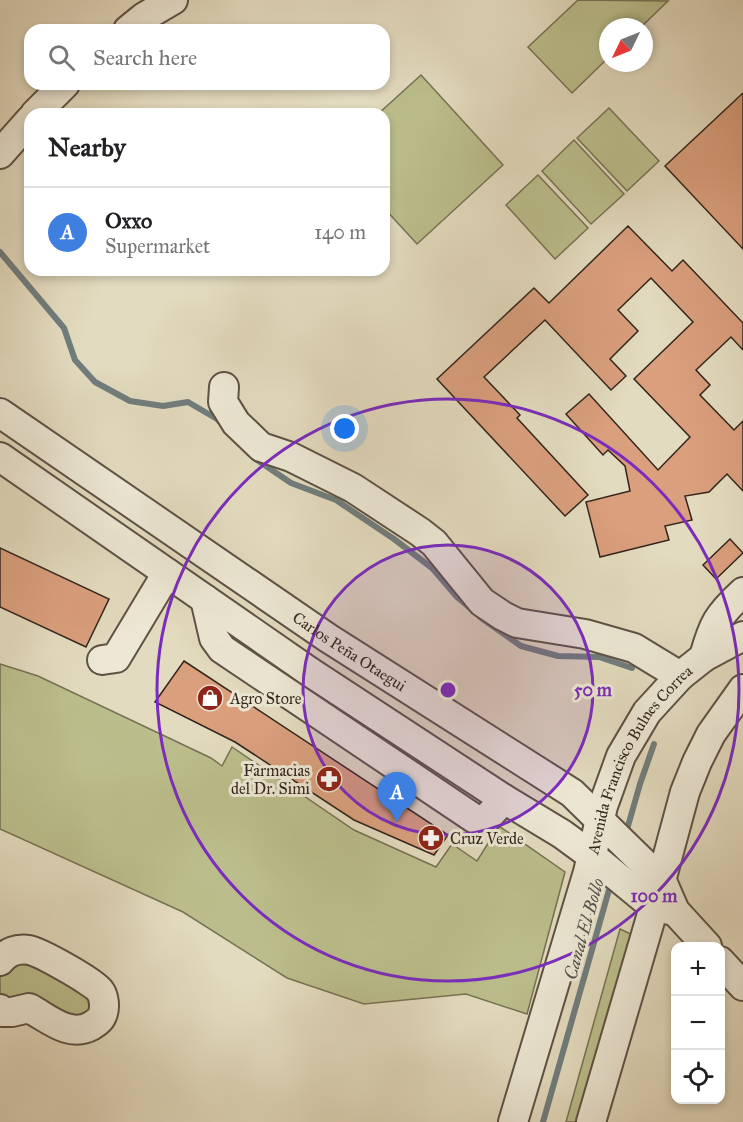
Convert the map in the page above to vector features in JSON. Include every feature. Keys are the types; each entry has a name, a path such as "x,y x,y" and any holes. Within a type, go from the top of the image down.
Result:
{"street":[{"path":"137,24 173,0"},
{"path":"41,108 59,90"},
{"path":"0,154 24,127"},
{"path":"224,387 223,402 236,423 261,447 291,457 353,488 420,532 448,558 483,602 503,616 517,623 585,634 634,648 680,676"},
{"name":"Carlos Peña Otaegui","path":"0,413 328,638 572,793 607,827 655,891 703,942"},
{"name":"Carlos Peña Otaegui","path":"0,457 310,672 598,860 655,891"},
{"path":"102,660 116,658 167,573"},
{"path":"704,657 712,629 727,607 743,592"},
{"path":"205,599 214,638 222,650 465,813 475,819 486,819 504,799"},
{"path":"275,647 286,644 294,637 297,626 295,615"},
{"name":"Avenida Francisco Bulnes Correa","path":"513,1122 598,860 607,827 611,781 634,732 680,676 704,657 743,636"},
{"path":"310,672 308,663 314,647 328,638"},
{"path":"591,1122 655,891 686,792 711,734 743,689"},
{"path":"0,961 5,955 15,950 30,950 90,981 102,992 104,1009 101,1019 83,1030 72,1031 29,1008 1,1014"},
{"path":"725,967 743,986"}],"green space":[{"path":"578,0 668,1 650,18 599,18 599,67 572,93 528,47"},
{"path":"421,75 503,165 417,244 390,215 390,108 385,108"},
{"path":"609,108 659,161 627,191 577,138"},
{"path":"574,140 624,194 591,224 542,171"},
{"path":"538,175 588,228 555,259 506,205"},
{"path":"0,664 38,676 211,758 222,766 232,747 354,830 436,867 452,844 477,861 499,826 565,872 527,1014 466,994 364,1004 287,978 183,912 0,829"},
{"path":"620,929 635,936 584,1122 566,1122"},
{"path":"25,954 97,993 91,1021 0,998 0,970"}],"building":[{"path":"743,93 743,249 665,166"},
{"path":"628,226 672,271 683,260 743,323 743,350 731,337 696,370 710,385 700,395 734,430 743,421 743,491 727,474 709,492 685,496 692,520 665,526 669,540 600,557 586,502 630,491 625,466 608,450 603,455 566,414 589,394 658,470 690,437 634,379 693,322 651,278 618,310 638,331 610,359 626,376 611,390 545,320 484,377 520,415 517,418 588,495 565,516 437,379 534,288 549,303"},
{"path":"730,539 743,553 716,579 703,565"},
{"path":"0,548 109,599 86,647 0,607"},
{"path":"184,661 448,835 434,855 354,820 235,742 155,702"}],"waterway":[{"path":"0,252 64,328 75,360 95,382 130,401 163,406 188,402 222,424"},
{"path":"254,458 291,483 336,500 394,539 432,568 457,597 470,608"},
{"path":"480,617 521,646 558,656 599,657 632,668"},
{"name":"Canal El Bollo","path":"626,833 654,744"},
{"name":"Canal El Bollo","path":"543,1122 611,883"}],"place":[{"name":"Agro Store","path":"210,698"},
{"name":"Farmacias del Dr. Simi","path":"329,779"},
{"name":"Oxxo","path":"397,822"},
{"name":"Cruz Verde","path":"431,838"}]}
